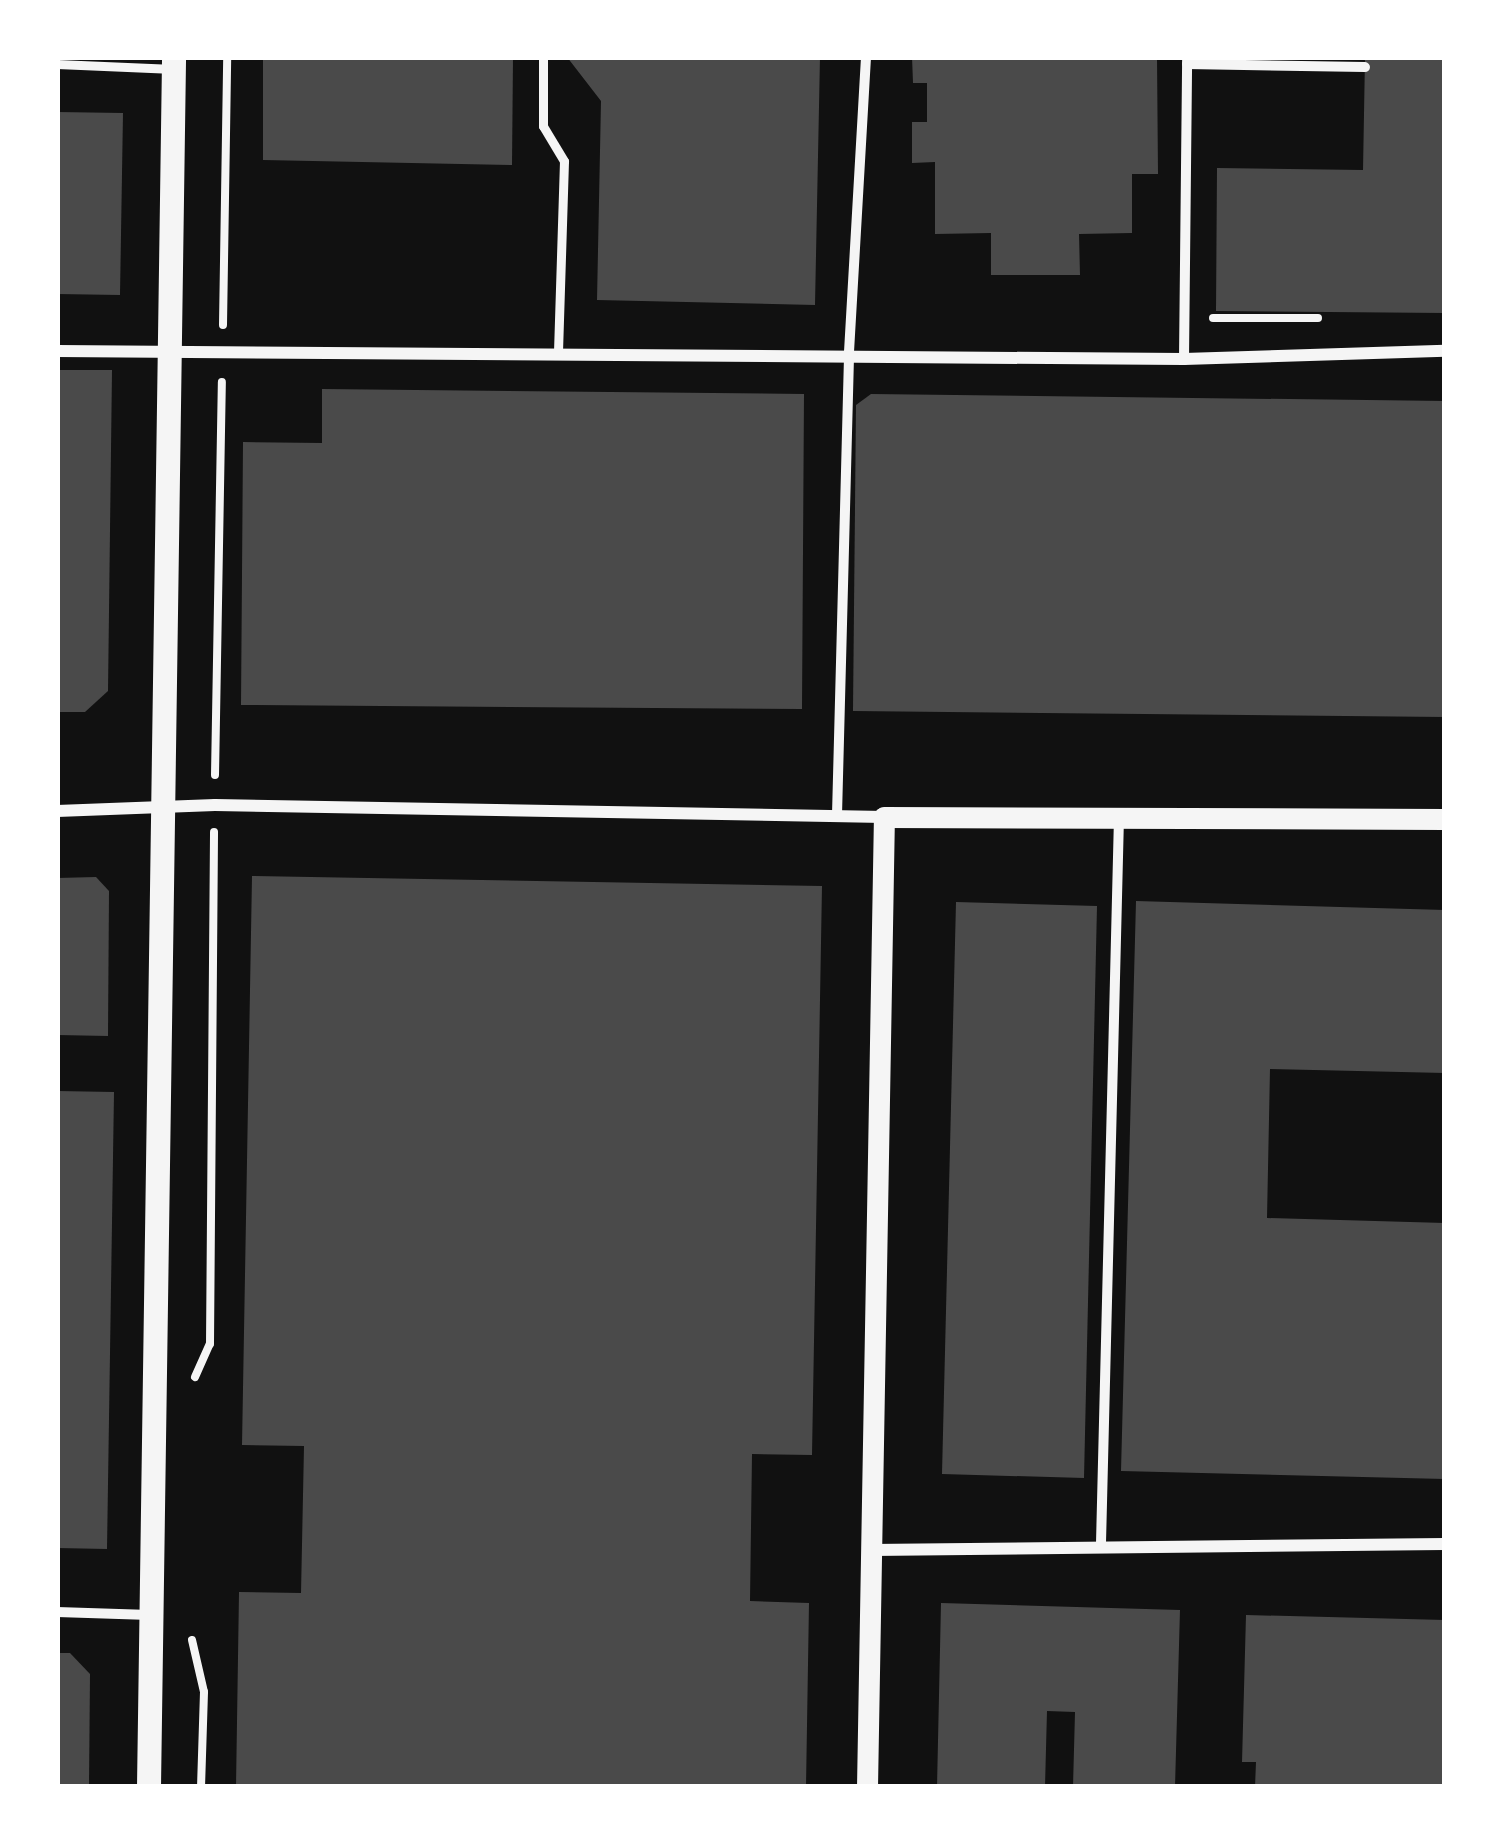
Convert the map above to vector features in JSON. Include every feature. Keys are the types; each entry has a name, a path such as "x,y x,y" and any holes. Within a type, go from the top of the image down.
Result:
{"main road":[{"path":"148,1787 174,355 174,63"}],"street":[{"path":"837,815 849,352 866,57"},
{"path":"1184,359 1187,60 1365,67"},
{"path":"57,351 174,355 849,352 1184,359 1445,351"},
{"path":"57,811 163,807 1445,819"},
{"path":"1101,1543 1119,814"},
{"path":"867,1787 884,817"},
{"path":"871,1550 1101,1543 1445,1544"},
{"path":"57,1612 152,1615"}],"lane":[{"path":"543,57 543,126 564,161 558,354"},
{"path":"57,64 174,63"}],"path":[{"path":"224,282 227,57"},
{"path":"217,716 221,409"},
{"path":"190,1383 210,1344 214,896"},
{"path":"189,1631 204,1693 201,1787"}],"building":[{"path":"263,57 513,57 512,165 263,160"},
{"path":"567,57 820,57 815,305 597,300 601,101"},
{"path":"912,57 1157,57 1158,174 1132,174 1132,233 1079,234 1080,275 991,275 991,233 935,234 935,162 912,163 912,122 927,122 927,83 913,83"},
{"path":"1365,57 1445,57 1445,313 1216,311 1217,168 1363,170"},
{"path":"57,112 123,113 120,295 57,294"},
{"path":"57,370 112,370 108,691 85,712 57,712"},
{"path":"322,389 804,394 802,709 241,705 243,442 322,443"},
{"path":"871,394 1445,401 1445,717 853,711 856,405"},
{"path":"252,876 822,886 812,1455 752,1454 750,1601 809,1603 806,1787 236,1787 239,1592 301,1593 304,1446 242,1445"},
{"path":"96,877 109,891 108,1036 57,1035 57,878"},
{"path":"1136,901 1445,910 1445,1073 1270,1069 1267,1218 1445,1223 1445,1479 1121,1471"},
{"path":"956,902 1097,906 1084,1478 942,1474"},
{"path":"57,1091 114,1092 107,1549 57,1548"},
{"path":"941,1603 1180,1610 1175,1787 1073,1787 1075,1712 1047,1711 1045,1787 937,1787"},
{"path":"1246,1615 1445,1620 1445,1787 1255,1787 1256,1762 1242,1762"},
{"path":"57,1653 70,1653 90,1674 89,1787 57,1787"}]}
